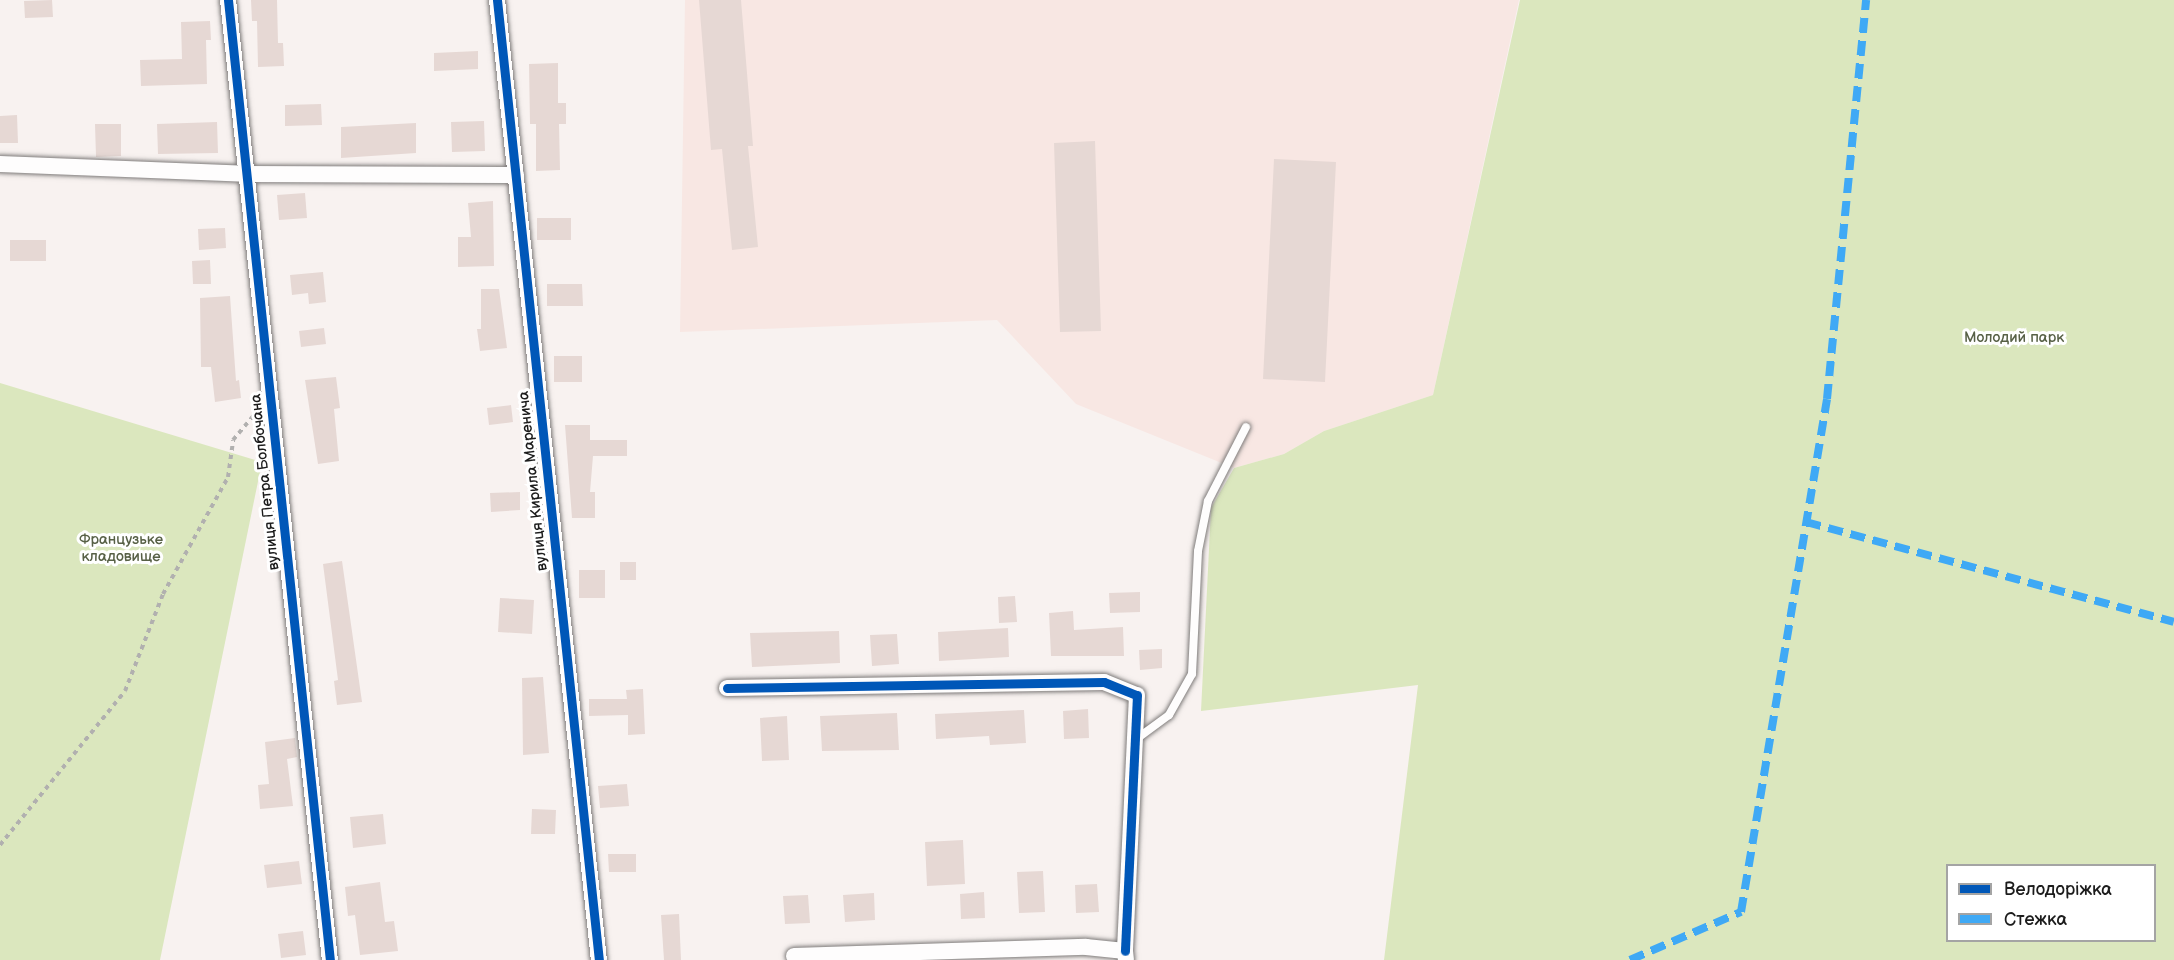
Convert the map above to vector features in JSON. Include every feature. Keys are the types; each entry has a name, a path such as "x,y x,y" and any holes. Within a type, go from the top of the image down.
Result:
{"street":[{"name":"вулиця Петра Болбочана","path":"228,0 330,960"},
{"name":"вулиця Кирила Маренича","path":"496,0 599,960"},
{"path":"0,164 245,174 516,175"},
{"path":"727,688 1104,682 1137,695 1126,956 1086,947 794,956"}],"lane":[{"path":"1135,740 1169,715 1192,674 1198,551 1208,501 1246,427"}],"path":[{"path":"0,845 124,691 163,594 228,477 233,440 271,395"}],"shaded area":[{"path":"685,0 1519,0 1433,395 1324,431 1284,454 1234,468 1076,404 997,320 680,332"}],"green space":[{"name":"Молодий парк","path":"1520,0 2174,0 2174,960 1384,960 1418,685 1201,711 1211,508 1234,468 1284,454 1324,431 1433,395"},
{"name":"Французьке кладовище","path":"0,383 262,462 160,960 0,960"}],"building":[{"path":"52,0 53,17 25,18 24,1"},
{"path":"251,0 277,0 278,43 283,43 284,66 258,67 257,21 252,21"},
{"path":"699,0 741,0 753,146 748,146 758,247 732,250 722,149 711,150"},
{"path":"210,21 211,40 206,40 207,84 141,86 140,60 182,59 181,22"},
{"path":"478,51 478,69 434,71 434,53"},
{"path":"558,63 558,103 566,103 566,124 559,124 560,170 536,171 536,124 530,124 529,64"},
{"path":"321,104 322,125 285,126 285,105"},
{"path":"17,115 18,143 0,143 0,116"},
{"path":"484,121 485,151 452,152 451,122"},
{"path":"217,122 218,153 158,154 157,124"},
{"path":"416,123 416,153 341,158 341,127"},
{"path":"95,124 121,124 121,156 96,157"},
{"path":"1095,141 1101,331 1060,332 1054,143"},
{"path":"1274,159 1336,162 1325,382 1263,379"},
{"path":"305,193 307,218 279,220 277,195"},
{"path":"493,201 494,266 458,267 458,237 471,237 468,203"},
{"path":"537,218 571,218 571,240 537,240"},
{"path":"225,228 226,248 199,250 198,229"},
{"path":"10,240 46,240 46,261 10,261"},
{"path":"210,260 211,284 193,284 192,261"},
{"path":"323,272 326,302 309,304 308,293 292,295 290,275"},
{"path":"547,284 582,284 583,306 547,306"},
{"path":"481,289 499,289 507,348 480,351 477,329 481,329"},
{"path":"230,296 236,381 239,380 241,398 215,402 211,367 201,367 200,298"},
{"path":"324,328 326,344 301,347 299,331"},
{"path":"554,356 582,356 582,382 554,382"},
{"path":"336,377 340,408 334,409 339,461 318,464 305,380"},
{"path":"511,405 513,422 489,425 487,408"},
{"path":"565,425 590,425 590,440 627,440 627,456 593,456 590,492 595,492 595,518 572,518"},
{"path":"520,492 520,510 491,512 490,493"},
{"path":"342,561 362,702 337,705 334,681 338,680 323,564"},
{"path":"620,562 636,562 636,580 620,580"},
{"path":"579,570 605,570 605,598 579,598"},
{"path":"1140,592 1140,612 1110,613 1109,593"},
{"path":"1015,596 1017,622 999,623 998,597"},
{"path":"500,598 534,600 532,634 498,632"},
{"path":"1073,611 1074,630 1123,627 1124,656 1051,656 1049,613"},
{"path":"1008,628 1009,657 939,661 938,632"},
{"path":"839,631 840,663 752,667 750,633"},
{"path":"897,634 899,664 872,666 870,635"},
{"path":"1162,649 1162,668 1140,670 1139,650"},
{"path":"543,677 549,753 523,755 522,678"},
{"path":"643,689 645,734 628,735 628,715 589,716 589,699 627,699 626,690"},
{"path":"1088,709 1089,738 1064,739 1063,711"},
{"path":"1024,710 1026,743 990,745 989,736 936,739 935,714"},
{"path":"897,713 899,750 822,751 820,716"},
{"path":"787,716 789,760 762,761 760,718"},
{"path":"295,738 297,757 287,759 293,806 260,809 258,785 269,784 265,742"},
{"path":"627,784 629,806 600,808 598,786"},
{"path":"532,809 556,810 555,834 531,834"},
{"path":"383,814 386,844 353,848 350,817"},
{"path":"963,840 965,884 927,886 925,842"},
{"path":"608,854 636,854 636,872 609,872"},
{"path":"299,861 302,884 267,888 264,865"},
{"path":"1043,871 1045,912 1019,913 1017,872"},
{"path":"380,882 385,922 394,921 398,951 360,955 355,915 348,916 345,887"},
{"path":"1097,884 1099,912 1076,913 1075,885"},
{"path":"984,892 985,918 961,919 960,894"},
{"path":"874,893 875,920 845,922 843,895"},
{"path":"808,895 810,923 785,924 783,896"},
{"path":"679,914 681,960 664,960 661,915"},
{"path":"303,931 306,955 281,958 278,934"}],"marked path":[{"path":"1630,960 1741,912 1827,399 1866,0"},
{"path":"1806,522 2174,622"}],"cycle path":[{"path":"228,0 330,960"},
{"path":"497,0 599,960"},
{"path":"727,688 1104,682 1137,695 1125,951"}]}
